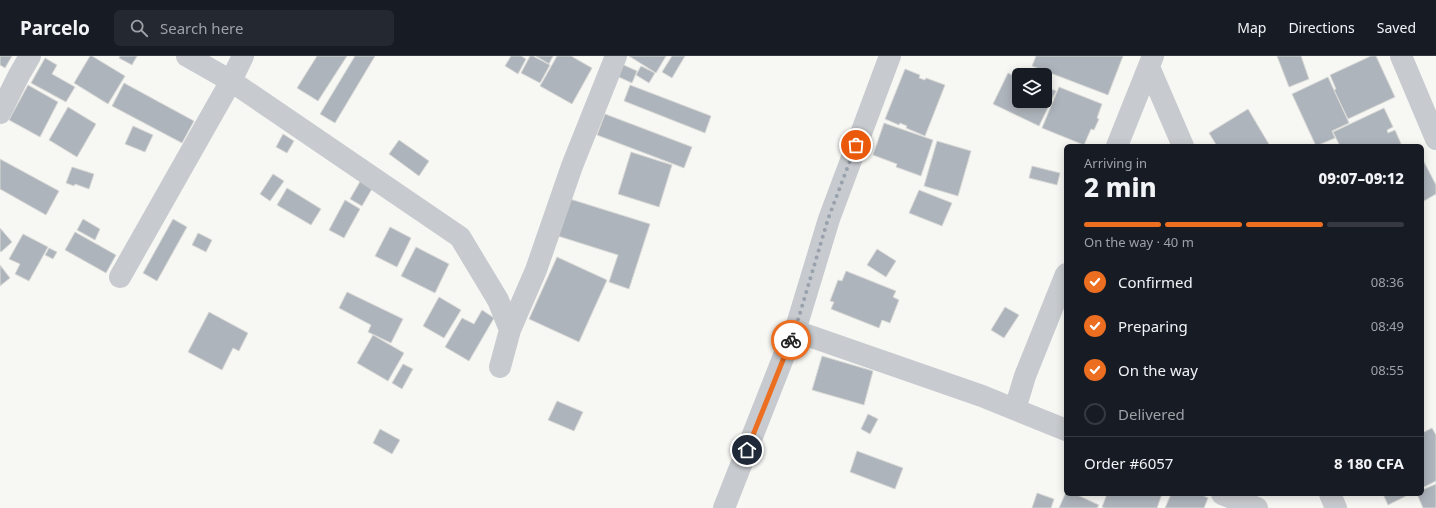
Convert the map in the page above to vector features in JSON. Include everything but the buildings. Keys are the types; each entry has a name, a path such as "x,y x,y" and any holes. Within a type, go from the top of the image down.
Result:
{"street":[{"path":"0,113 30,56"},
{"path":"187,56 231,81 460,237 498,300 510,330"},
{"path":"120,277 231,81 243,56"},
{"path":"500,367 510,330 536,270 572,166 616,56"},
{"path":"724,508 795,330 828,219 890,56"},
{"path":"1401,56 1436,139"},
{"path":"1118,144 1151,61"},
{"path":"1151,61 1182,144"},
{"path":"1015,409 1025,376 1064,279"},
{"path":"795,330 914,371 1064,429"},
{"path":"1227,496 1257,508"},
{"path":"1331,496 1336,508"}],"way so far":[{"path":"791,340 828,219 856,145"}],"route":[{"path":"747,450 791,340"}]}
